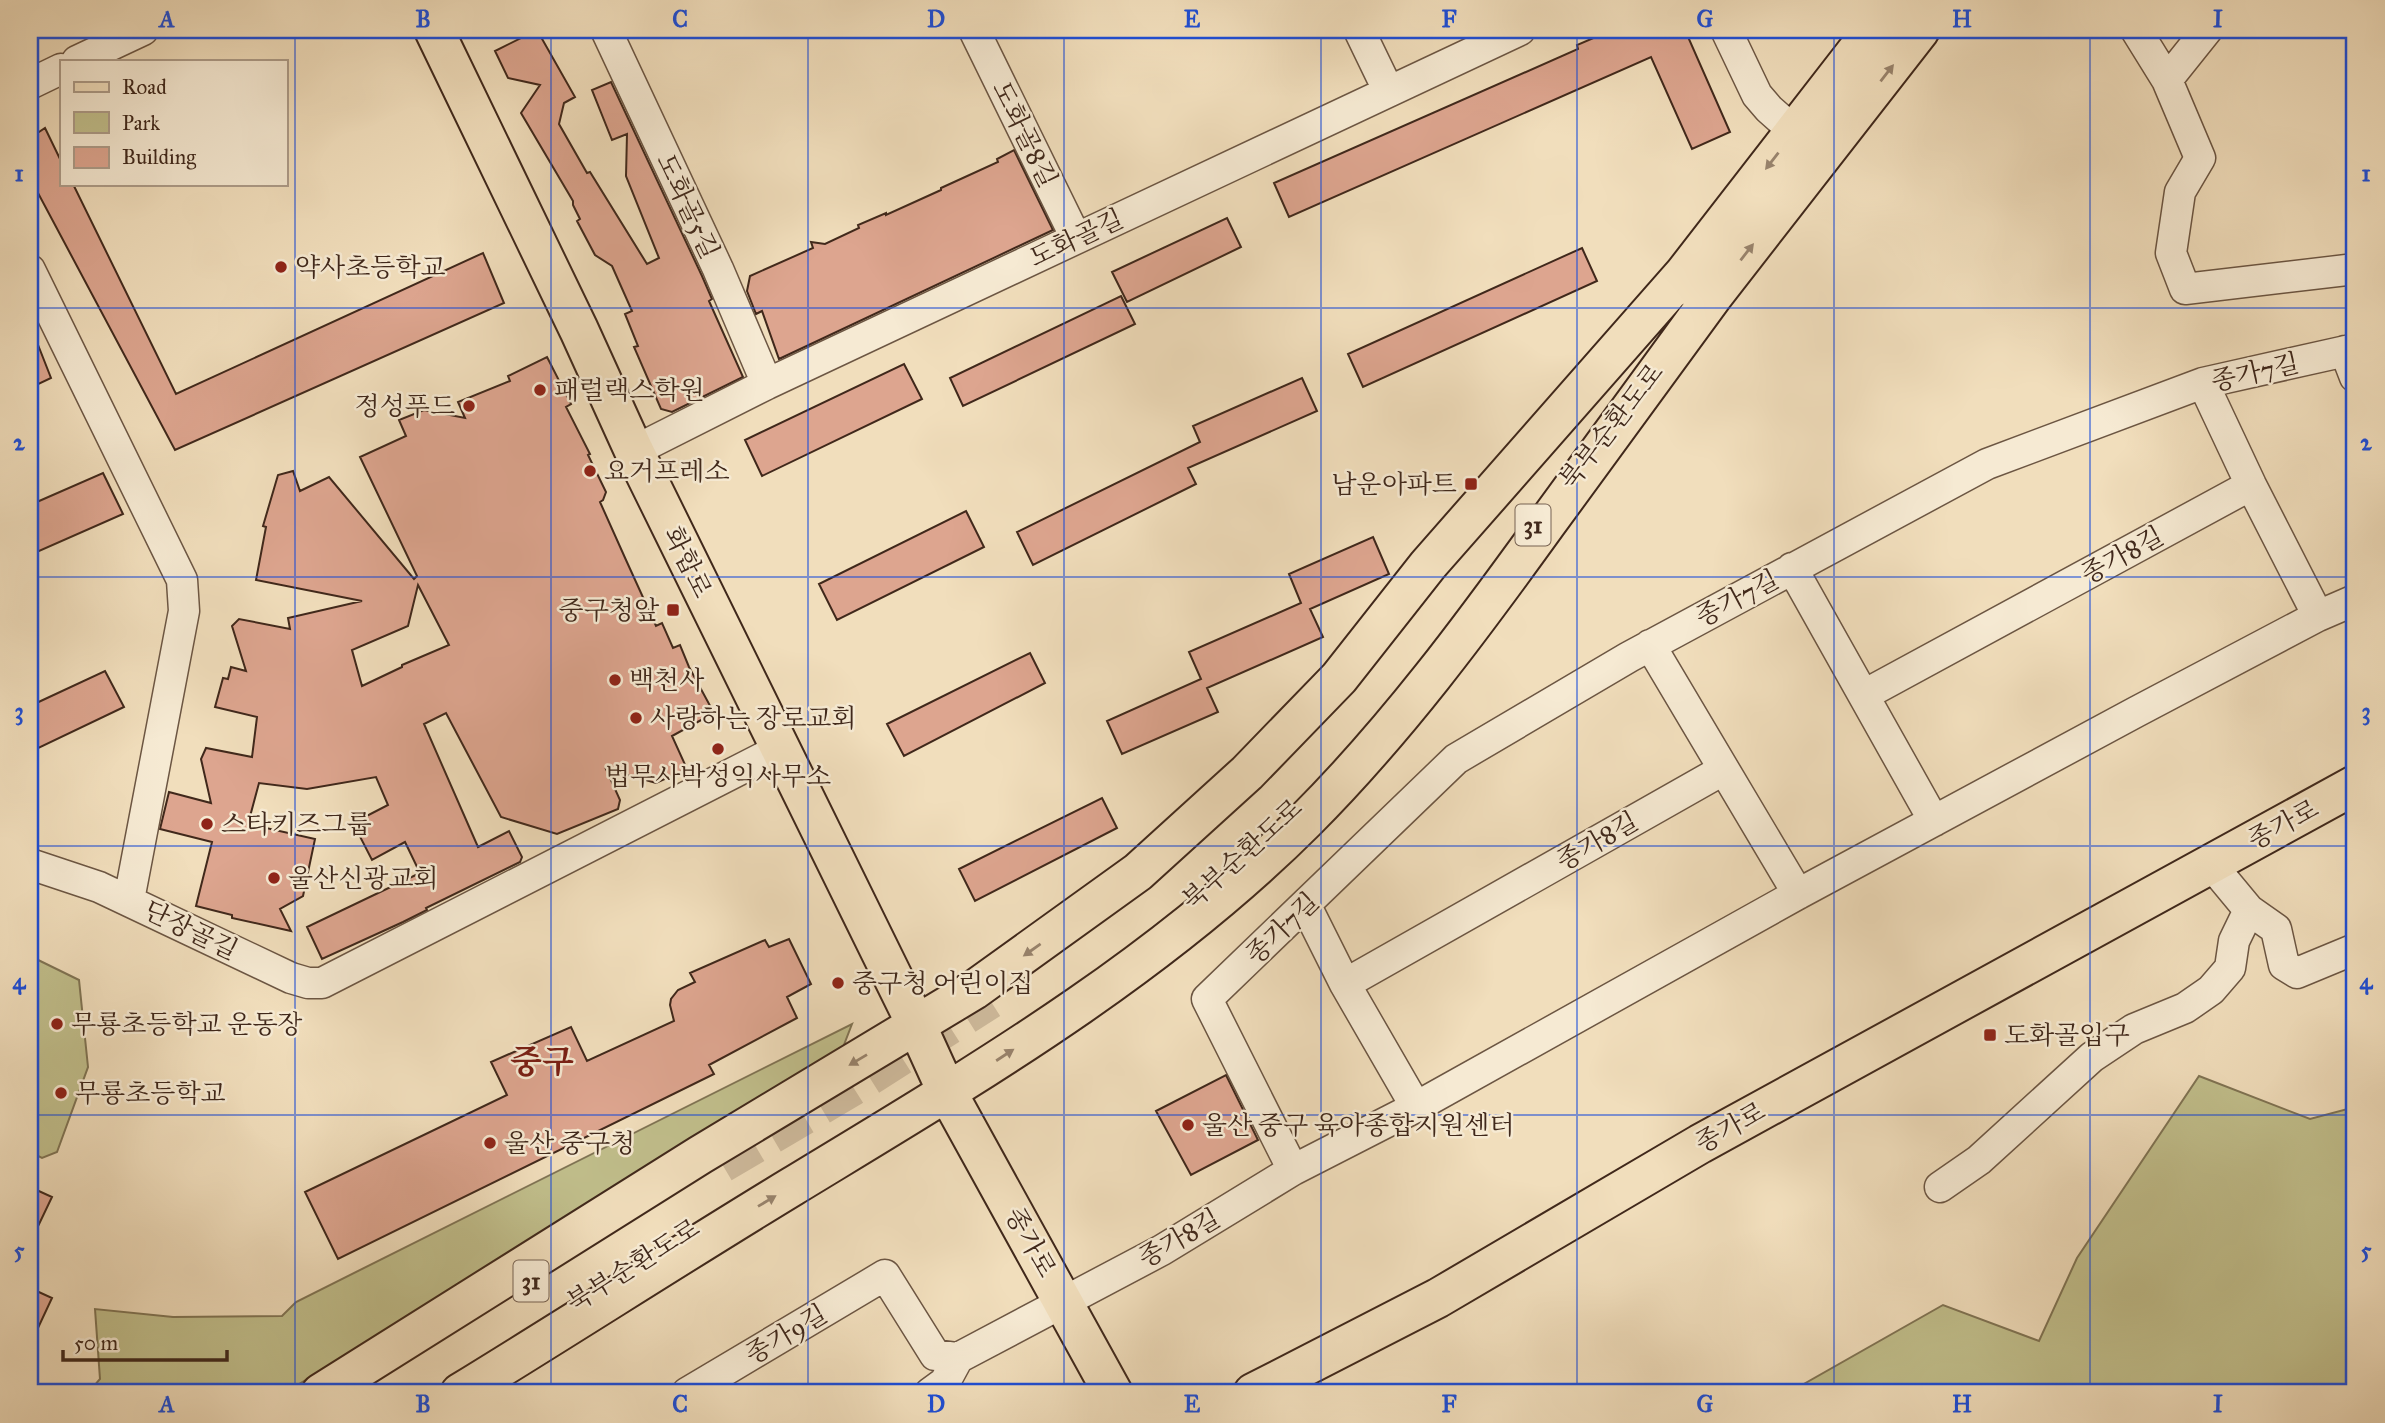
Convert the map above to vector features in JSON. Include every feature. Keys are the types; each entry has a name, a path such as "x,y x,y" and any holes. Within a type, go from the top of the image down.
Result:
{"main road":[{"name":"화합로","path":"434,30 579,330 634,451 947,1092"},
{"name":"북부순환도로","path":"1098,974 1231,867 1291,812 1349,754 1387,709 1466,611 1703,279 1795,132 1874,30"},
{"name":"북부순환도로","path":"1075,940 1149,883 1200,839 1354,686 1920,30"},
{"path":"321,1393 700,1155 974,990 1138,872 1247,773 1339,678 1428,565 1703,279"},
{"path":"460,1393 679,1254 947,1092 1107,988 1179,932 1302,824 1361,764 1479,619 1703,279"},
{"name":"종가로","path":"1253,1393 1438,1298 1700,1143 2355,785"},
{"name":"종가로","path":"947,1092 1113,1393"},
{"name":"북부순환도로","path":"354,1393 709,1171"},
{"name":"북부순환도로","path":"427,1393 732,1204"}],"street":[{"path":"79,60 143,30"},
{"name":"도화골5길","path":"606,30 718,269 767,384"},
{"name":"도화골8길","path":"974,30 1076,238"},
{"path":"1359,30 1388,90"},
{"name":"도화골길","path":"634,451 767,384 1520,30"},
{"path":"1726,30 1757,95 1795,132"},
{"path":"2136,30 2167,80 2200,158 2180,192 2171,253 2185,289 2355,269"},
{"path":"2167,80 2207,30"},
{"path":"30,84 60,69"},
{"name":"단장골길","path":"30,270 182,580 184,611 128,900 291,978 307,983 322,983 780,750"},
{"name":"종가7길","path":"1293,1170 1208,999 1456,759 1650,646 1987,464 2203,383 2352,359"},
{"path":"2203,383 2251,485 2318,616"},
{"name":"종가8길","path":"1864,695 2251,485"},
{"path":"1792,569 1934,821"},
{"name":"종가8길","path":"958,1357 1162,1250 1293,1170 1416,1107 1798,894 2318,616 2355,600"},
{"path":"1650,646 1798,894"},
{"name":"종가8길","path":"1345,984 1723,770"},
{"path":"2210,863 2249,910 2276,929 2284,965 2297,973 2355,949"},
{"path":"30,864 99,887 128,900"},
{"path":"1306,906 1345,984 1416,1107"},
{"path":"1940,1187 1979,1160 2092,1057 2134,1029 2185,1008 2211,990 2230,968 2234,941 2249,910"},
{"name":"종가9길","path":"687,1393 885,1275 935,1355 958,1357"},
{"path":"930,1393 945,1382 958,1357"}],"green space":[{"name":"무룡초등학교 운동장","path":"30,956 79,980 88,1067 57,1152 42,1158 30,1152"},
{"path":"852,1024 840,1055 622,1190 284,1393 88,1393 100,1379 95,1309 173,1317 282,1316 296,1302"},
{"path":"2199,1076 2310,1119 2355,1107 2355,1393 1788,1393 1943,1305 2039,1341 2077,1258"}],"building":[{"path":"537,30 575,97 564,103 559,124 587,173 590,172 647,264 659,258 626,176 627,134 612,140 592,90 611,82 702,276 712,299 709,301 743,377 672,412 661,409 634,347 638,346 625,314 632,311 612,266 595,255 577,221 580,219 573,201 521,113 540,85 508,78 495,51"},
{"path":"1612,30 1685,30 1730,132 1692,149 1651,57 1289,217 1274,183 1578,49 1577,45"},
{"path":"45,128 60,159 60,186 74,186 176,394 483,253 504,303 175,450 30,178 30,138"},
{"path":"1014,150 1053,230 779,359 762,311 756,314 747,291 750,276 813,248 811,242 825,244 859,228 858,225 941,190 998,162 997,159"},
{"path":"1227,218 1241,247 1127,302 1112,272"},
{"path":"1582,248 1597,281 1363,387 1348,354"},
{"path":"1121,296 1135,324 963,406 950,378"},
{"path":"30,328 51,378 30,388"},
{"path":"547,357 571,404 566,407 606,492 600,502 656,626 662,623 673,648 680,645 714,713 672,736 687,769 656,783 606,769 620,800 618,809 557,834 501,817 446,713 424,724 478,847 509,831 522,857 520,862 403,922 322,959 307,927 420,873 405,842 372,860 353,823 388,805 376,777 307,789 259,783 248,824 315,839 303,896 280,909 291,931 232,918 232,915 196,906 212,842 160,829 169,792 211,803 201,759 206,748 252,757 257,717 215,707 223,678 228,679 231,667 246,671 232,626 239,619 290,629 288,618 362,601 256,580 266,527 263,526 278,475 293,471 300,491 329,477 414,579 417,576 360,457 406,436 399,420 424,410 465,418 458,402 510,381 508,376","holes":["418,585 449,645 362,686 352,650 408,626"]},
{"path":"904,364 922,399 762,476 745,440"},
{"path":"1302,378 1317,411 1188,468 1196,484 1033,565 1017,532 1200,442 1193,426"},
{"path":"103,473 123,514 30,555 30,505"},
{"path":"966,511 984,547 837,620 819,584"},
{"path":"1373,537 1389,574 1310,609 1323,637 1207,688 1218,712 1122,754 1107,721 1201,679 1189,652 1301,603 1289,574"},
{"path":"1030,653 1045,683 904,756 887,724"},
{"path":"105,671 124,707 30,752 30,706"},
{"path":"1102,798 1117,828 975,901 959,869"},
{"name":"울산 중구청","path":"789,939 811,984 787,997 797,1018 709,1065 714,1074 338,1259 305,1192 507,1095 491,1062 571,1027 587,1061 674,1021 671,999 678,990 695,982 690,973 765,940 769,947"},
{"name":"울산 중구 육아종합지원센터","path":"1226,1075 1258,1140 1191,1175 1156,1111"},
{"path":"30,1187 52,1197 30,1243"},
{"path":"30,1288 52,1298 30,1345"}],"tunnel":[{"path":"722,1164 851,1088 990,1000"}],"place":[{"name":"약사초등학교","path":"281,267"},
{"name":"패럴랙스학원","path":"540,390"},
{"name":"정성푸드","path":"469,406"},
{"name":"요거프레소","path":"590,471"},
{"name":"남운아파트","path":"1471,484"},
{"name":"중구청앞","path":"673,610"},
{"name":"백천사","path":"615,680"},
{"name":"사랑하는 장로교회","path":"636,718"},
{"name":"법무사박성익사무소","path":"718,749"},
{"name":"스타키즈그룹","path":"207,824"},
{"name":"울산신광교회","path":"274,878"},
{"name":"중구청 어린이집","path":"838,983"},
{"name":"무룡초등학교 운동장","path":"57,1024"},
{"name":"도화골입구","path":"1990,1035"},
{"name":"무룡초등학교","path":"61,1093"},
{"name":"울산 중구 육아종합지원센터","path":"1188,1125"},
{"name":"울산 중구청","path":"490,1143"}],"district":[{"name":"중구","path":"542,1062"}]}
